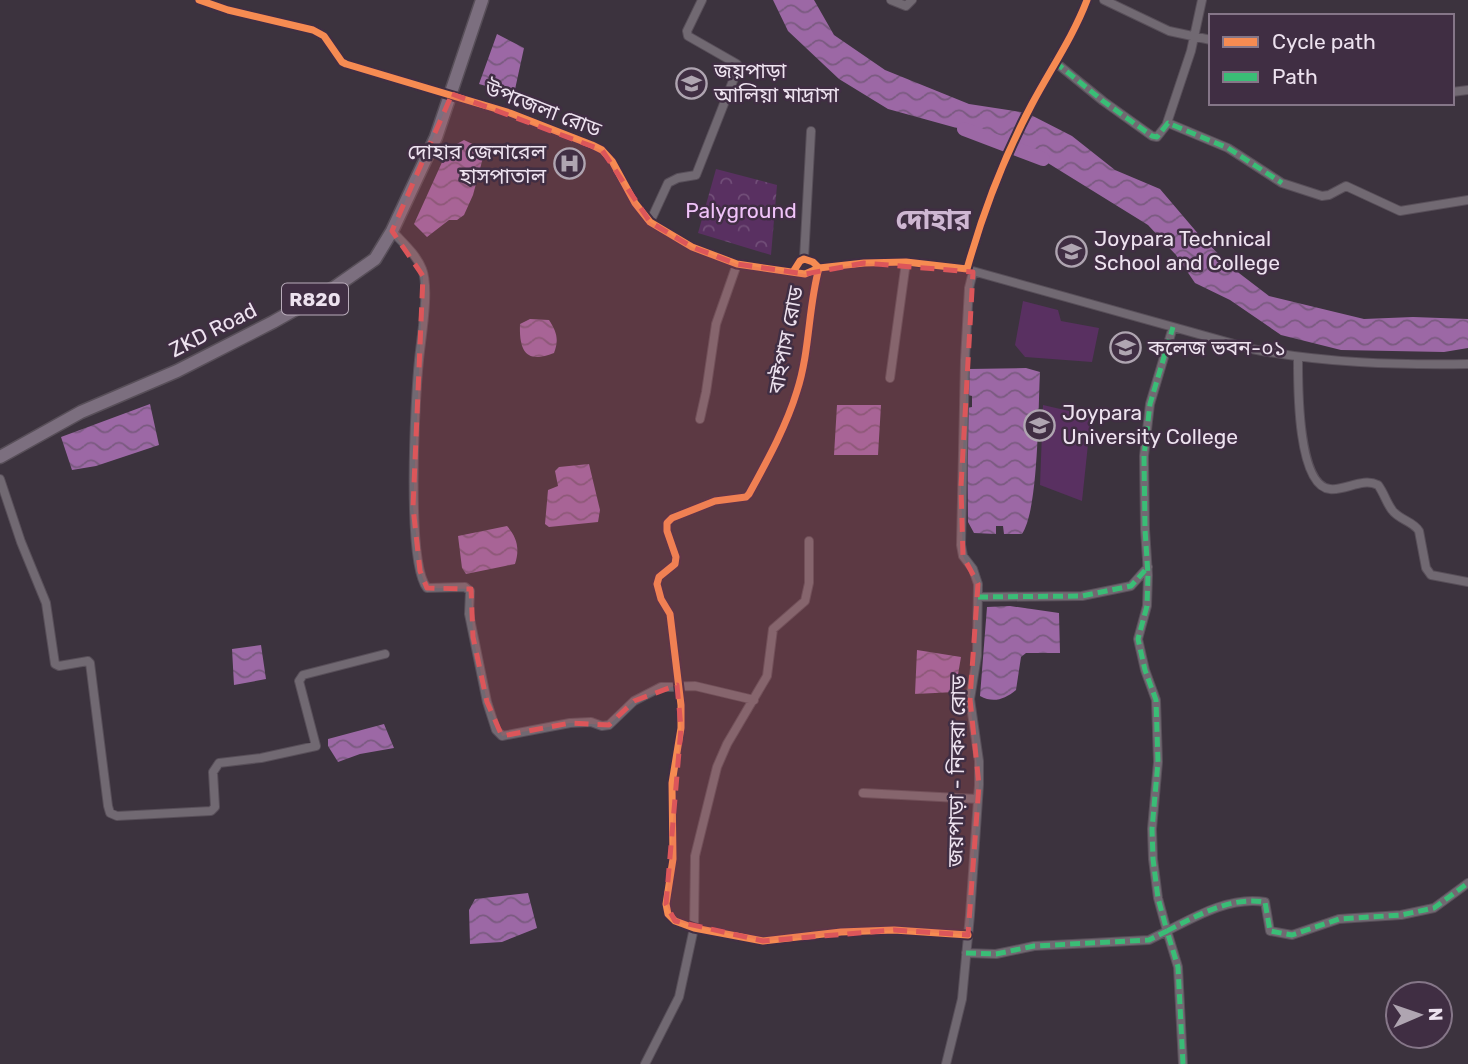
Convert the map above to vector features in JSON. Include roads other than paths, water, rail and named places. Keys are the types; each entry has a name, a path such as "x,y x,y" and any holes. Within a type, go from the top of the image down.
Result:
{"main road":[{"name":"ZKD Road","path":"0,457 80,412 177,371 317,298 374,259 392,231 436,137 482,0"}],"street":[{"name":"উপজেলা রোড","path":"199,0 228,10 313,30 324,36 342,62 510,113 603,150 635,203 650,222 692,247 737,264 810,273 819,268 864,262 906,262 970,270 1252,349 1298,358 1398,365 1468,364"},
{"path":"650,222 668,183 695,175 738,68 737,64 688,36 687,31 702,0"},
{"path":"891,0 906,6 910,5 912,0"},
{"path":"970,270 986,205 1001,167 1087,0"},
{"path":"1104,0 1169,32 1209,40"},
{"path":"1055,62 1103,101 1152,136 1158,136 1167,123 1194,36 1202,0"},
{"path":"1167,123 1228,148 1282,183 1316,195 1329,195 1346,186 1399,211 1468,200"},
{"path":"804,260 811,131"},
{"path":"392,231 412,253 424,276 413,507 420,571 427,589 469,589 473,637 487,702 497,732 502,736 570,723 609,725 634,701 661,687 677,685 695,686 754,700"},
{"path":"793,272 800,261 808,259 819,268"},
{"path":"890,378 906,262"},
{"path":"700,419 716,324 737,264"},
{"name":"বাইপাস রোড","path":"677,685 670,614 656,584 659,577 675,564 676,557 667,523 672,518 715,501 740,499 749,495 778,439 797,390 811,328 819,268"},
{"name":"জয়পাড়া - নিকরা রোড","path":"946,1064 962,999 978,799 979,761 970,699 977,656 977,577 963,556 961,545 970,270"},
{"path":"1173,327 1150,404 1144,456 1147,606 1138,639 1156,700 1158,762 1152,829 1153,859 1158,898 1178,967 1183,1064"},
{"path":"1298,358 1300,414 1308,467 1315,480 1321,487 1331,490 1363,482 1378,485 1392,510 1400,518 1417,527 1426,568 1431,575 1468,582"},
{"path":"0,479 21,542 46,603 55,664 59,666 88,661 90,663 110,813 117,816 211,811 215,807 214,772 219,763 274,756 316,746 299,681 303,676 384,654"},
{"path":"645,1064 679,997 694,928 694,870 700,830 717,767 727,744 767,676 773,629 801,607 807,596 809,541"},
{"path":"978,597 1082,596 1101,593 1131,586 1148,567"},
{"path":"677,685 681,705 681,728 672,783 673,859 666,904 668,914 675,921 694,928 763,941 841,932 894,930 968,935"},
{"path":"863,793 978,799"},
{"path":"966,953 996,954 1034,946 1149,940 1197,915 1255,900 1265,902 1270,931 1293,935 1339,919 1401,915 1434,908 1468,883"}],"water":[{"path":"773,0 814,0 834,35 885,70 969,104 1027,113 1072,136 1115,170 1160,189 1200,236 1235,270 1269,296 1364,319 1468,319 1468,348 1444,352 1341,350 1281,335 1230,300 1195,283 1176,255 1148,225 1030,152 982,135 888,109 839,79 788,31"},
{"path":"497,34 524,48 514,94 479,84"},
{"path":"464,140 485,150 473,195 464,215 457,220 449,220 427,237 414,224 448,149"},
{"path":"530,319 549,320 556,336 554,353 537,357 526,353 521,341 520,324"},
{"path":"1026,368 1040,372 1035,481 1028,521 1022,534 1004,534 1003,526 996,526 996,534 974,533 968,522 967,408 972,407 972,396 967,395 969,369"},
{"path":"150,404 159,445 96,466 72,470 61,437"},
{"path":"837,405 881,405 878,455 834,455"},
{"path":"589,464 600,510 598,522 549,527 545,524 548,490 558,486 555,471 559,467"},
{"path":"507,526 517,543 515,564 466,574 462,568 458,536"},
{"path":"1010,606 1059,613 1060,653 1026,653 1021,657 1016,690 994,700 980,696 987,607"},
{"path":"261,645 266,679 234,685 232,649"},
{"path":"917,650 961,657 955,692 915,694"},
{"path":"384,724 394,748 360,754 338,762 328,746 328,739"},
{"path":"528,893 537,928 502,942 470,944 469,910 475,899"}],"waterway":[{"path":"964,129 1043,159"}],"place":[{"name":"জয়পাড়া আলিয়া মাদ্রাসা","path":"691,83"},
{"name":"দোহার জেনারেল হাসপাতাল","path":"569,164"},
{"name":"Joypara Technical School and College","path":"1071,251"},
{"name":"কলেজ ভবন-০১","path":"1125,348"},
{"name":"Joypara University College","path":"1039,425"}],"district":[{"name":"দোহার","path":"933,219"}],"park label":[{"name":"Palyground","path":"741,211"}]}
